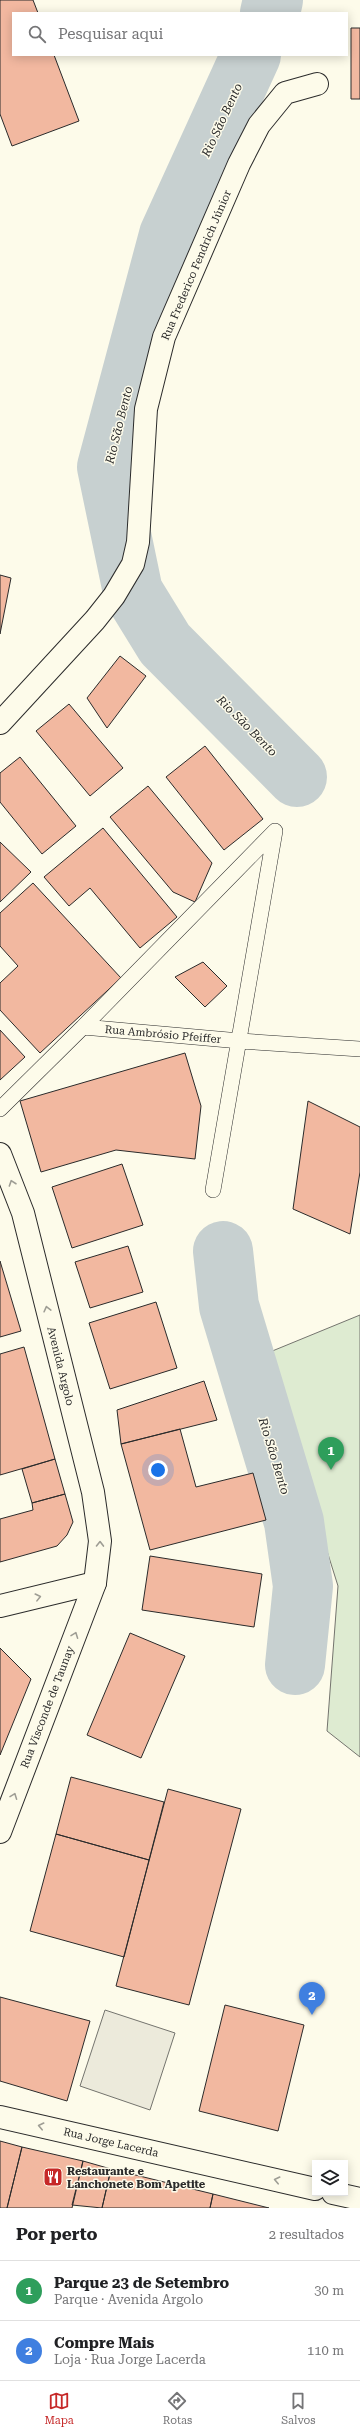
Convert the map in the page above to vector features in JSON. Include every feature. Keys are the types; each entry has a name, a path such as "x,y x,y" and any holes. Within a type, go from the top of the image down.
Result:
{"main road":[{"name":"Rua Frederico Fendrich Júnior","path":"0,723 58,663 114,596 133,564 138,542 146,409 164,337 239,164 259,125 285,93 317,84"},
{"name":"Avenida Argolo","path":"0,1154 22,1213 93,1492 100,1541 95,1583"},
{"path":"0,1606 95,1583"},
{"name":"Rua Visconde de Taunay","path":"0,1832 95,1583"},
{"name":"Rua Jorge Lacerda","path":"0,2117 312,2188"},
{"path":"346,2196 360,2199"}],"lane":[{"path":"0,1109 83,1027 275,831 240,1041 213,1190"},
{"name":"Rua Ambrósio Pfeiffer","path":"83,1027 240,1041 360,1049"}],"green space":[{"path":"360,1315 360,1757 327,1731 338,1586 265,1354"}],"shaded area":[{"path":"105,2010 175,2033 150,2110 80,2086"}],"building":[{"path":"0,0 33,0 38,12 12,12 12,56 54,56 79,121 12,146 0,114"},
{"path":"351,28 360,28 360,99 351,99"},
{"path":"0,575 11,578 0,634"},
{"path":"120,656 146,676 107,728 87,698"},
{"path":"69,704 123,768 90,796 36,731"},
{"path":"205,746 263,819 224,850 166,777"},
{"path":"20,757 76,826 42,854 0,802 0,773"},
{"path":"148,786 212,863 195,902 173,892 110,817"},
{"path":"103,828 177,917 140,948 90,888 69,906 44,877"},
{"path":"0,842 31,872 0,902"},
{"path":"33,883 121,978 40,1053 0,1010 0,983 18,966 0,946 0,913"},
{"path":"203,962 227,986 205,1007 175,977"},
{"path":"0,1030 25,1057 0,1080"},
{"path":"185,1053 201,1106 195,1159 116,1150 41,1172 20,1101"},
{"path":"308,1101 360,1127 360,1172 350,1234 293,1209"},
{"path":"122,1164 143,1225 72,1248 52,1187"},
{"path":"128,1246 143,1292 90,1308 75,1262"},
{"path":"0,1261 21,1331 0,1337"},
{"path":"156,1302 177,1368 110,1389 89,1323"},
{"path":"24,1347 55,1459 0,1475 0,1354"},
{"path":"204,1381 217,1420 121,1444 117,1410"},
{"path":"180,1429 196,1487 253,1473 266,1520 150,1550 121,1444"},
{"path":"55,1459 65,1494 32,1503 22,1469"},
{"path":"65,1494 73,1522 67,1535 57,1546 0,1562 0,1519 33,1510 32,1503"},
{"path":"150,1556 262,1574 254,1627 142,1610"},
{"path":"130,1633 185,1656 141,1758 87,1735"},
{"path":"0,1648 31,1679 0,1755"},
{"path":"71,1777 164,1802 149,1860 56,1834"},
{"path":"168,1789 241,1809 189,2005 116,1986"},
{"path":"56,1834 149,1860 124,1957 30,1931"},
{"path":"0,1997 90,2021 67,2101 0,2081"},
{"path":"225,2005 304,2025 278,2131 199,2111"},
{"path":"0,2141 22,2147 7,2208 0,2208"},
{"path":"22,2147 83,2161 72,2208 7,2208"},
{"path":"83,2161 111,2169 102,2208 72,2205"},
{"path":"111,2169 213,2194 210,2208 102,2208"},
{"path":"213,2194 269,2208 210,2208"}],"waterway":[{"name":"Rio São Bento","path":"270,12 273,0"},
{"name":"Rio São Bento","path":"251,56 169,235 107,467 133,592 165,644 297,777"},
{"name":"Rio São Bento","path":"223,1251 229,1306 294,1522 303,1586 295,1665"}],"place":[{"name":"Parque 23 de Setembro","path":"331,1470"},
{"name":"Compre Mais","path":"312,2015"},
{"name":"Restaurante e Lanchonete Bom Apetite","path":"53,2177"}]}
